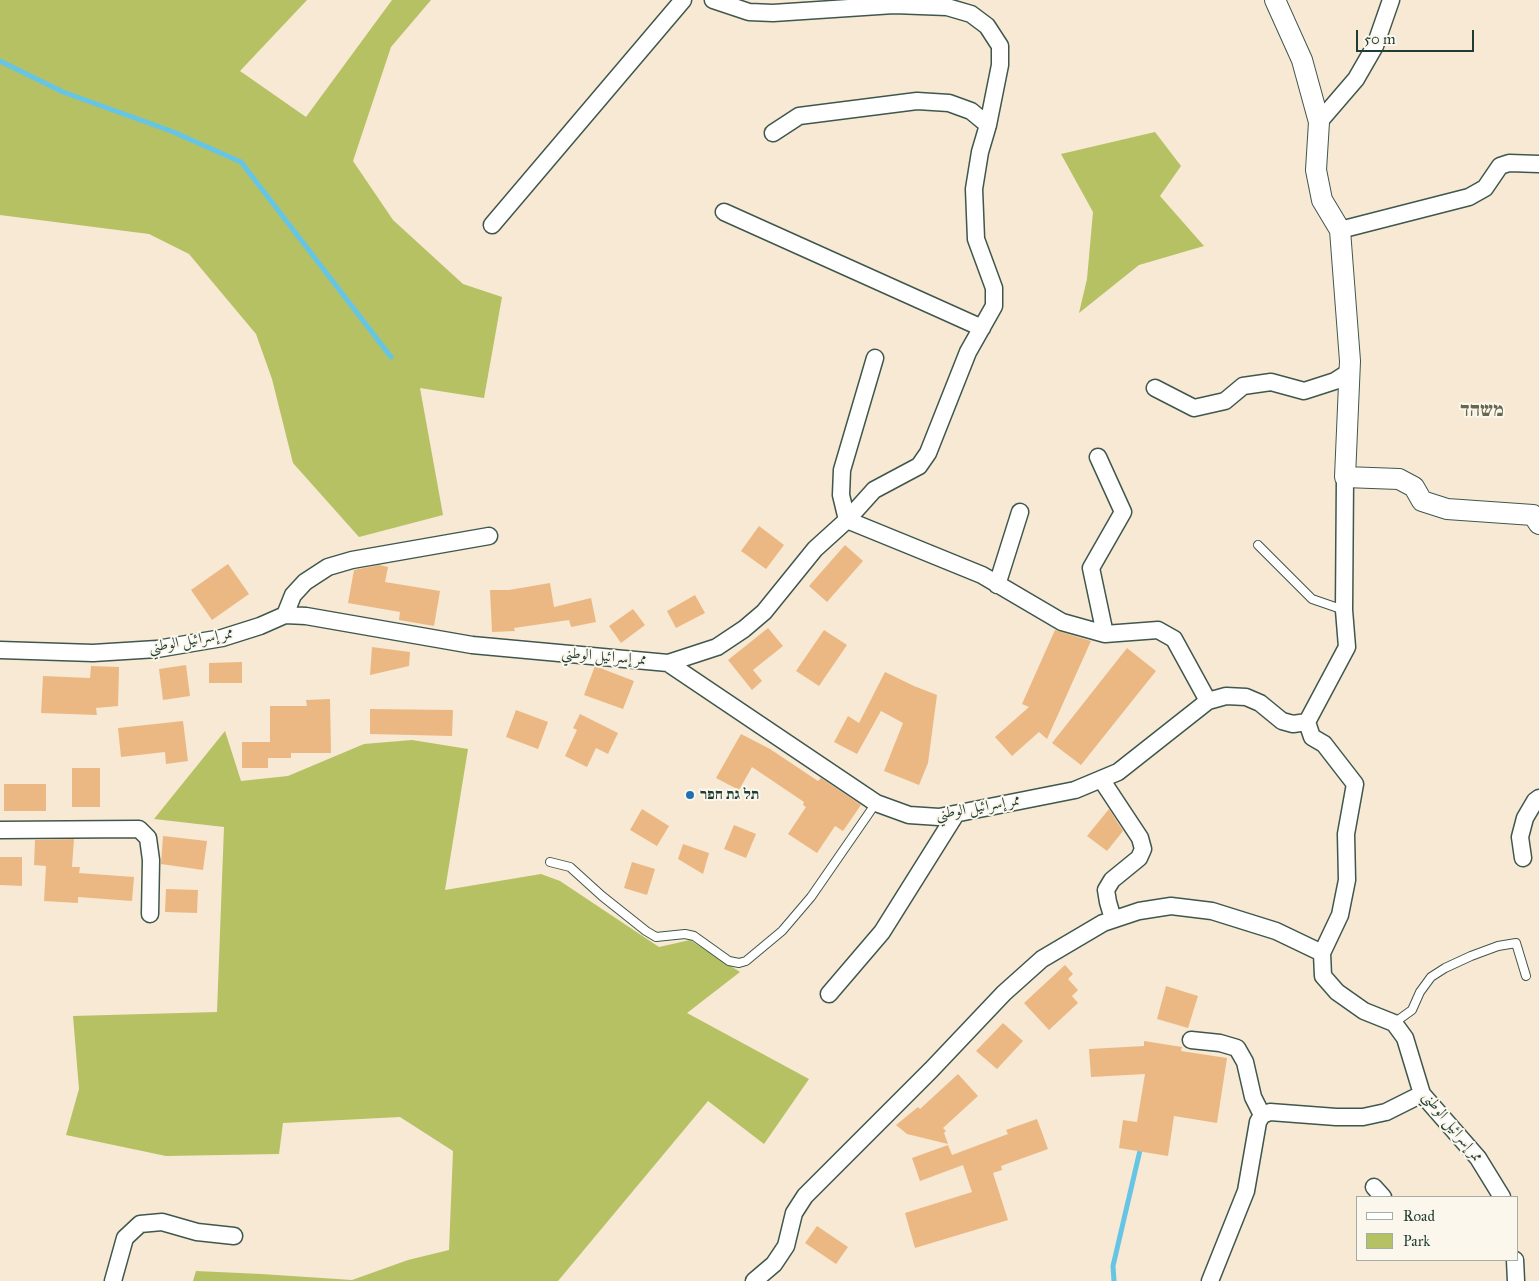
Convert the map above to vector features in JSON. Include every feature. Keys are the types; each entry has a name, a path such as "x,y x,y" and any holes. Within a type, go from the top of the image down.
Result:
{"street":[{"path":"492,225 683,0"},
{"path":"668,663 717,647 744,629 764,612 815,549 847,520 874,490 919,466 928,453 968,352 994,306 994,288 976,239 974,189 980,152 988,125 1000,66 1000,46 987,26 971,14 947,7 894,5 773,13 749,12 713,0"},
{"path":"1275,0 1302,60 1319,122 1316,170 1322,200 1340,230 1349,372 1345,477 1344,610 1347,647 1307,722 1312,737 1324,744 1355,784 1346,834 1346,880 1340,915 1322,953 1323,976 1337,992 1364,1011 1394,1023"},
{"path":"1319,122 1356,79 1375,46 1391,0"},
{"path":"773,133 799,116 917,101 949,103 971,111 988,125"},
{"path":"1340,230 1469,196 1485,188 1500,166 1509,163 1539,164"},
{"path":"724,212 982,328"},
{"path":"847,520 841,495 842,470 874,358"},
{"path":"1156,388 1194,408 1225,401 1243,386 1271,382 1304,391 1335,381 1349,372"},
{"path":"1098,457 1123,512 1091,568 1105,634"},
{"path":"1345,477 1399,479 1414,487 1422,501 1446,509 1537,517"},
{"path":"997,584 1020,512"},
{"path":"847,520 982,575 1062,622 1105,634 1158,630 1174,639 1208,701"},
{"path":"285,615 293,595 305,582 328,567 352,560 489,536"},
{"name":"ممر إسرائيل الوطني","path":"0,650 93,653 157,649 222,638 260,626 285,615 306,616 472,645 668,663 876,803 909,815 939,817 1075,790 1118,772 1208,701 1226,696 1246,697 1260,703 1282,721 1293,724 1307,722"},
{"path":"1101,779 1140,838 1143,849 1139,858 1112,880 1106,890 1113,919"},
{"path":"1523,858 1520,837 1524,818 1539,798"},
{"path":"829,994 882,932 956,814"},
{"path":"0,830 139,829 148,838 151,860 150,914"},
{"path":"754,1281 774,1264 786,1246 794,1213 805,1196 931,1070 1004,993 1042,959 1103,923 1138,911 1171,906 1212,912 1276,930 1322,953"},
{"name":"ممر إسرائيل الوطني","path":"1394,1023 1405,1038 1422,1094 1478,1158 1501,1196"},
{"path":"1191,1040 1220,1043 1237,1048 1245,1062 1253,1097 1262,1115"},
{"path":"1210,1281 1246,1191 1258,1122 1262,1115 1270,1112 1363,1117 1386,1112 1422,1094"},
{"path":"113,1281 125,1238 140,1224 162,1222 197,1232 234,1236"},
{"path":"1515,1261 1516,1281"}],"lane":[{"path":"1258,545 1312,599 1344,610"},
{"path":"550,862 570,867 602,896 656,937 685,934 694,936 729,961 739,963 746,961 782,931 811,897 876,803"},
{"path":"1394,1023 1412,1010 1420,992 1431,977 1445,968 1498,946 1516,943 1526,976"}],"green space":[{"path":"0,0 307,0 240,71 306,117 392,0 431,0 391,47 353,161 393,220 463,284 502,297 484,398 420,388 443,515 359,537 293,463 272,379 256,334 189,254 149,234 0,215"},
{"path":"1155,132 1181,166 1160,196 1204,246 1139,265 1079,313 1087,279 1093,212 1061,154"},
{"path":"225,731 241,781 288,776 364,744 412,740 468,749 445,890 541,874 560,881 659,947 690,940 740,972 687,1013 809,1079 764,1144 708,1101 558,1281 193,1281 196,1271 352,1280 408,1260 449,1250 453,1151 400,1117 283,1123 279,1154 166,1156 66,1135 79,1089 73,1016 217,1012 224,827 154,819"}],"building":[{"path":"759,526 784,545 766,569 741,551"},
{"path":"845,545 863,561 827,602 809,586"},
{"path":"228,564 249,594 212,620 191,590"},
{"path":"379,565 388,567 385,582 440,591 434,626 399,620 400,612 348,603 354,570"},
{"path":"550,583 554,607 591,598 596,622 571,627 569,620 514,628 515,631 492,632 490,590 509,590"},
{"path":"695,595 705,613 676,628 667,611"},
{"path":"633,609 645,625 621,643 609,626"},
{"path":"768,628 783,646 753,670 762,681 752,690 728,660"},
{"path":"824,630 847,645 819,686 796,671"},
{"path":"1055,630 1091,641 1047,739 1039,732 1012,756 995,737 1029,707 1022,704"},
{"path":"372,647 410,652 409,666 370,675"},
{"path":"1127,648 1156,671 1081,765 1052,743"},
{"path":"242,662 242,683 209,683 209,663"},
{"path":"186,665 190,696 163,700 159,669"},
{"path":"91,666 119,667 118,706 96,708 97,715 41,713 43,676 90,678"},
{"path":"595,666 634,681 623,709 584,695"},
{"path":"885,672 937,695 928,763 919,785 884,771 903,723 881,711 857,754 834,742 848,716 859,723"},
{"path":"330,699 331,753 291,753 291,758 268,758 268,768 242,768 242,742 270,742 270,706 307,706 306,700"},
{"path":"370,709 453,710 452,736 370,734"},
{"path":"516,710 548,722 538,749 506,737"},
{"path":"580,714 618,733 608,754 596,748 587,767 565,756 577,730 573,728"},
{"path":"183,721 188,761 166,764 165,752 121,757 118,728"},
{"path":"741,734 770,749 818,781 821,778 861,805 843,831 835,826 817,853 788,834 806,807 803,805 804,802 752,767 739,790 716,778"},
{"path":"72,768 100,768 100,807 72,807"},
{"path":"4,784 46,784 46,811 4,811"},
{"path":"642,809 669,826 657,846 630,830"},
{"path":"1109,809 1123,831 1107,851 1087,836"},
{"path":"734,825 756,834 746,858 724,849"},
{"path":"163,836 207,841 203,870 161,864"},
{"path":"74,839 72,867 80,867 79,873 134,877 132,901 78,897 78,903 44,901 46,866 34,865 35,840"},
{"path":"683,844 709,853 703,874 678,859"},
{"path":"0,857 22,857 22,886 0,885"},
{"path":"632,862 655,869 647,895 624,888"},
{"path":"166,889 198,890 197,913 165,912"},
{"path":"1065,965 1073,974 1068,979 1078,990 1072,996 1078,1003 1049,1030 1024,1003"},
{"path":"1166,986 1198,996 1188,1028 1157,1019"},
{"path":"1003,1023 1023,1041 997,1069 976,1051"},
{"path":"1144,1041 1182,1047 1181,1051 1227,1058 1217,1123 1174,1116 1168,1156 1119,1148 1123,1120 1137,1122 1145,1074 1091,1077 1089,1049 1144,1046"},
{"path":"958,1074 978,1096 943,1128 946,1131 944,1133 948,1144 907,1134 896,1125 918,1107 920,1109"},
{"path":"1037,1119 1048,1149 1001,1166 1002,1170 993,1173 1008,1220 915,1248 905,1213 972,1192 963,1165 920,1181 912,1158 948,1145 952,1155 1008,1134 1006,1130"},
{"path":"817,1226 848,1247 836,1264 805,1243"}],"waterway":[{"path":"0,61 63,92 171,131 241,162 391,357"},
{"path":"1114,1281 1113,1266 1141,1146"}],"place":[{"name":"תל גת חפר","path":"690,795"}],"district":[{"name":"משהד","path":"1482,411"}]}
